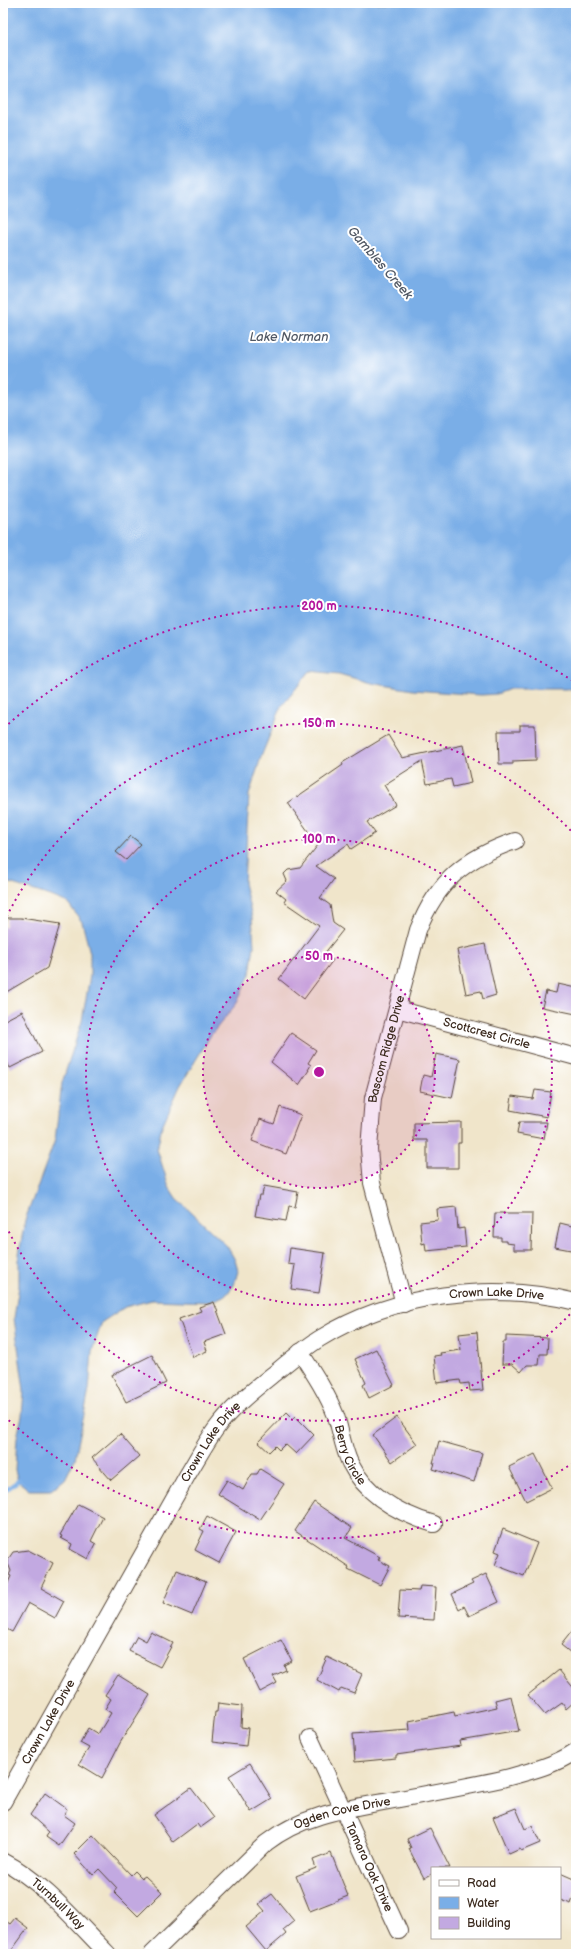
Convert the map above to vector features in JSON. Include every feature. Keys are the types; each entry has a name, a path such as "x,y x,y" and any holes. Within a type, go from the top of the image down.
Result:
{"street":[{"name":"Bascom Ridge Drive","path":"404,1304 372,1183 368,1149 373,1098 418,930 425,911 445,882 461,867 494,848 515,841"},
{"name":"Scottcrest Circle","path":"397,1009 576,1057"},
{"name":"Crown Lake Drive","path":"3,1802 184,1481 215,1429 246,1396 300,1352 343,1326 404,1304 455,1295 504,1292 550,1296 576,1302"},
{"name":"Berry Circle","path":"300,1352 326,1394 336,1417 350,1463 361,1481 394,1509 411,1517 434,1524"},
{"name":"Tamara Oak Drive","path":"310,1738 399,1931"},
{"name":"Ogden Cove Drive","path":"152,1954 276,1835 315,1817 343,1809 477,1785 533,1771 574,1758"},
{"name":"Turnbull Way","path":"3,1861 16,1868 40,1886 108,1954"}],"water":[{"name":"Lake Norman","path":"3,3 576,3 576,689 510,689 497,694 481,695 413,690 371,683 339,674 310,671 281,707 261,757 249,795 244,883 252,917 254,946 250,974 237,1003 211,1035 180,1086 162,1126 157,1149 169,1187 176,1198 227,1246 235,1260 238,1271 234,1285 226,1295 209,1302 152,1300 125,1307 102,1322 92,1351 89,1390 75,1459 65,1479 51,1490 29,1490 18,1481 15,1470 17,1437 22,1416 24,1390 14,1318 19,1286 19,1254 25,1220 55,1140 62,1083 82,1021 90,976 90,953 82,922 68,903 3,881"}],"building":[{"path":"520,725 535,725 536,760 513,761 513,764 499,764 498,731 520,731"},
{"path":"388,735 402,758 463,745 471,783 453,787 451,779 427,784 422,761 384,785 396,805 367,822 375,833 351,849 348,844 316,866 334,879 320,898 330,905 333,923 343,930 324,954 333,960 304,999 279,979 319,926 284,902 286,899 276,891 287,881 284,874 288,870 300,868 318,845 288,803 343,765 342,763"},
{"path":"131,836 141,844 126,860 116,852"},
{"path":"7,918 21,918 60,924 47,968 3,994 3,927 6,926"},
{"path":"485,944 496,995 483,999 481,991 466,994 457,950"},
{"path":"558,984 576,988 576,1014 542,1007 546,991 556,993"},
{"path":"22,1011 42,1052 10,1068 3,1053 3,1021"},
{"path":"291,1033 316,1050 308,1063 311,1065 309,1070 299,1085 271,1062"},
{"path":"436,1054 460,1059 452,1098 420,1091 423,1075 431,1077"},
{"path":"535,1090 551,1092 547,1117 510,1110 512,1096 533,1099"},
{"path":"280,1107 301,1115 286,1154 252,1141 260,1119 274,1124"},
{"path":"461,1122 461,1143 458,1143 458,1168 427,1168 427,1140 414,1140 414,1123"},
{"path":"519,1122 547,1122 544,1139 517,1134"},
{"path":"264,1186 298,1192 295,1207 289,1206 286,1221 255,1216 259,1195 262,1195"},
{"path":"456,1207 458,1229 464,1228 466,1247 426,1251 425,1243 422,1244 420,1222 438,1220 437,1209"},
{"path":"495,1213 532,1213 531,1250 514,1250 514,1244 501,1241 501,1237 494,1237"},
{"path":"560,1223 576,1227 576,1251 555,1247"},
{"path":"290,1248 325,1253 319,1293 291,1289 295,1265 288,1264"},
{"path":"214,1302 226,1334 204,1342 207,1351 193,1357 179,1319 201,1311 199,1307"},
{"path":"477,1332 483,1390 470,1391 469,1383 461,1384 460,1380 437,1383 434,1356 441,1355 440,1353 461,1350 459,1334"},
{"path":"506,1336 548,1338 547,1354 540,1354 539,1365 527,1365 521,1372 512,1364 502,1364 503,1342 506,1342"},
{"path":"376,1349 394,1385 369,1398 363,1385 366,1383 355,1359"},
{"path":"152,1355 166,1383 126,1402 112,1375"},
{"path":"287,1412 293,1418 295,1416 314,1435 296,1454 285,1444 279,1450 275,1446 269,1452 258,1442"},
{"path":"397,1417 417,1444 392,1462 373,1435"},
{"path":"120,1434 139,1456 111,1480 92,1458"},
{"path":"439,1441 482,1453 474,1482 433,1469 435,1463 433,1463"},
{"path":"535,1454 552,1488 526,1501 509,1467"},
{"path":"260,1469 284,1484 260,1520 218,1494 227,1480 243,1490 252,1474 257,1474"},
{"path":"314,1502 352,1528 345,1538 380,1557 378,1560 390,1566 380,1585 348,1569 349,1567 295,1531"},
{"path":"78,1504 103,1517 91,1541 96,1544 88,1559 70,1549 72,1544 61,1538 62,1536 60,1535"},
{"path":"207,1516 236,1532 219,1563 195,1550 204,1531 200,1529"},
{"path":"503,1529 537,1543 524,1576 495,1565 500,1553 495,1551"},
{"path":"28,1550 53,1563 41,1588 64,1601 55,1618 28,1603 12,1632 3,1627 3,1595 11,1576 9,1575 11,1571 7,1561 13,1552"},
{"path":"177,1570 206,1582 192,1615 163,1603"},
{"path":"486,1574 499,1602 469,1616 464,1606 459,1609 452,1594 473,1584 471,1581"},
{"path":"420,1586 436,1587 434,1620 398,1618 400,1590 419,1591"},
{"path":"576,1626 576,1657 561,1645"},
{"path":"151,1632 173,1643 160,1667 129,1651 137,1636 146,1641"},
{"path":"281,1640 292,1661 284,1665 286,1670 273,1676 277,1683 260,1692 244,1659"},
{"path":"327,1657 362,1674 354,1693 341,1688 339,1692 317,1680"},
{"path":"559,1670 576,1691 576,1700 566,1709 562,1703 545,1715 528,1695"},
{"path":"118,1675 150,1695 120,1743 102,1778 79,1764 89,1748 80,1743 88,1728 98,1734 111,1713 105,1709 111,1699 105,1695"},
{"path":"511,1696 519,1731 460,1741 461,1746 396,1755 396,1758 355,1762 353,1734 410,1730 409,1721 454,1712 455,1716 497,1707 495,1700"},
{"path":"218,1703 242,1706 241,1727 248,1728 246,1746 212,1742 215,1712 217,1712"},
{"path":"250,1763 272,1799 251,1812 229,1776"},
{"path":"191,1788 214,1818 200,1828 197,1824 173,1842 154,1815"},
{"path":"45,1793 67,1809 64,1815 75,1823 59,1846 46,1837 49,1832 30,1815"},
{"path":"516,1808 525,1829 532,1826 540,1843 509,1854 493,1817"},
{"path":"430,1828 450,1867 431,1867 431,1874 424,1878 409,1849 411,1848 407,1839"},
{"path":"93,1835 131,1875 135,1871 142,1878 145,1876 162,1892 138,1916 114,1892 117,1888 99,1869 93,1875 74,1854"},
{"path":"331,1853 348,1896 310,1911 296,1876 316,1868 313,1860"},
{"path":"561,1873 576,1880 576,1890 571,1904 561,1900"},
{"path":"272,1894 294,1921 283,1930 286,1934 266,1951 246,1927 265,1911 259,1904"},
{"path":"15,1918 28,1928 9,1954 3,1954 3,1919 10,1924"}],"waterway":[{"path":"3,1492 18,1481"}],"water label":[{"name":"Gambles Creek","path":"380,263"}]}
